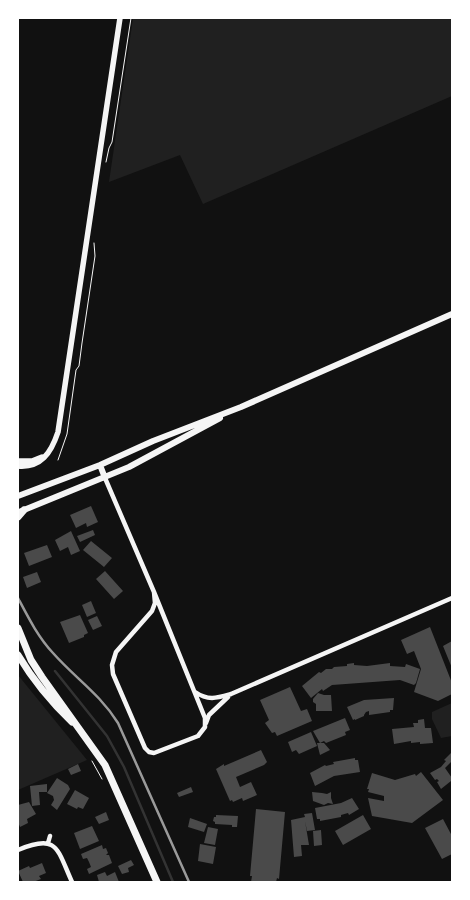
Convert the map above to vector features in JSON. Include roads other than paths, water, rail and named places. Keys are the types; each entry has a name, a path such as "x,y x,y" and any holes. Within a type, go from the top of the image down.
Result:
{"main road":[{"path":"18,496 100,465 153,441 241,407 452,314"},
{"path":"20,513 105,478 155,454 241,407"},
{"path":"100,465 105,478"},
{"path":"18,628 31,660 98,753 112,777 157,882"},
{"path":"18,655 33,679 58,710 82,731"}],"street":[{"path":"18,466 30,466 46,457 51,449 58,426 120,18"},
{"path":"18,461 37,460 51,449"},
{"path":"105,478 154,592 204,714 206,724"},
{"path":"154,592 155,603 152,611 116,652 112,665 113,674 145,748 149,752 157,753 198,736 204,730 209,714 231,694"},
{"path":"194,691 203,697 214,699 231,694 452,598"},
{"path":"48,843 50,836"},
{"path":"18,850 39,842 48,843 58,851 72,882"}],"waterway":[{"path":"55,671 107,736 124,767 173,882"}],"railway":[{"path":"18,598 48,647 103,703 118,723 189,882"}]}
